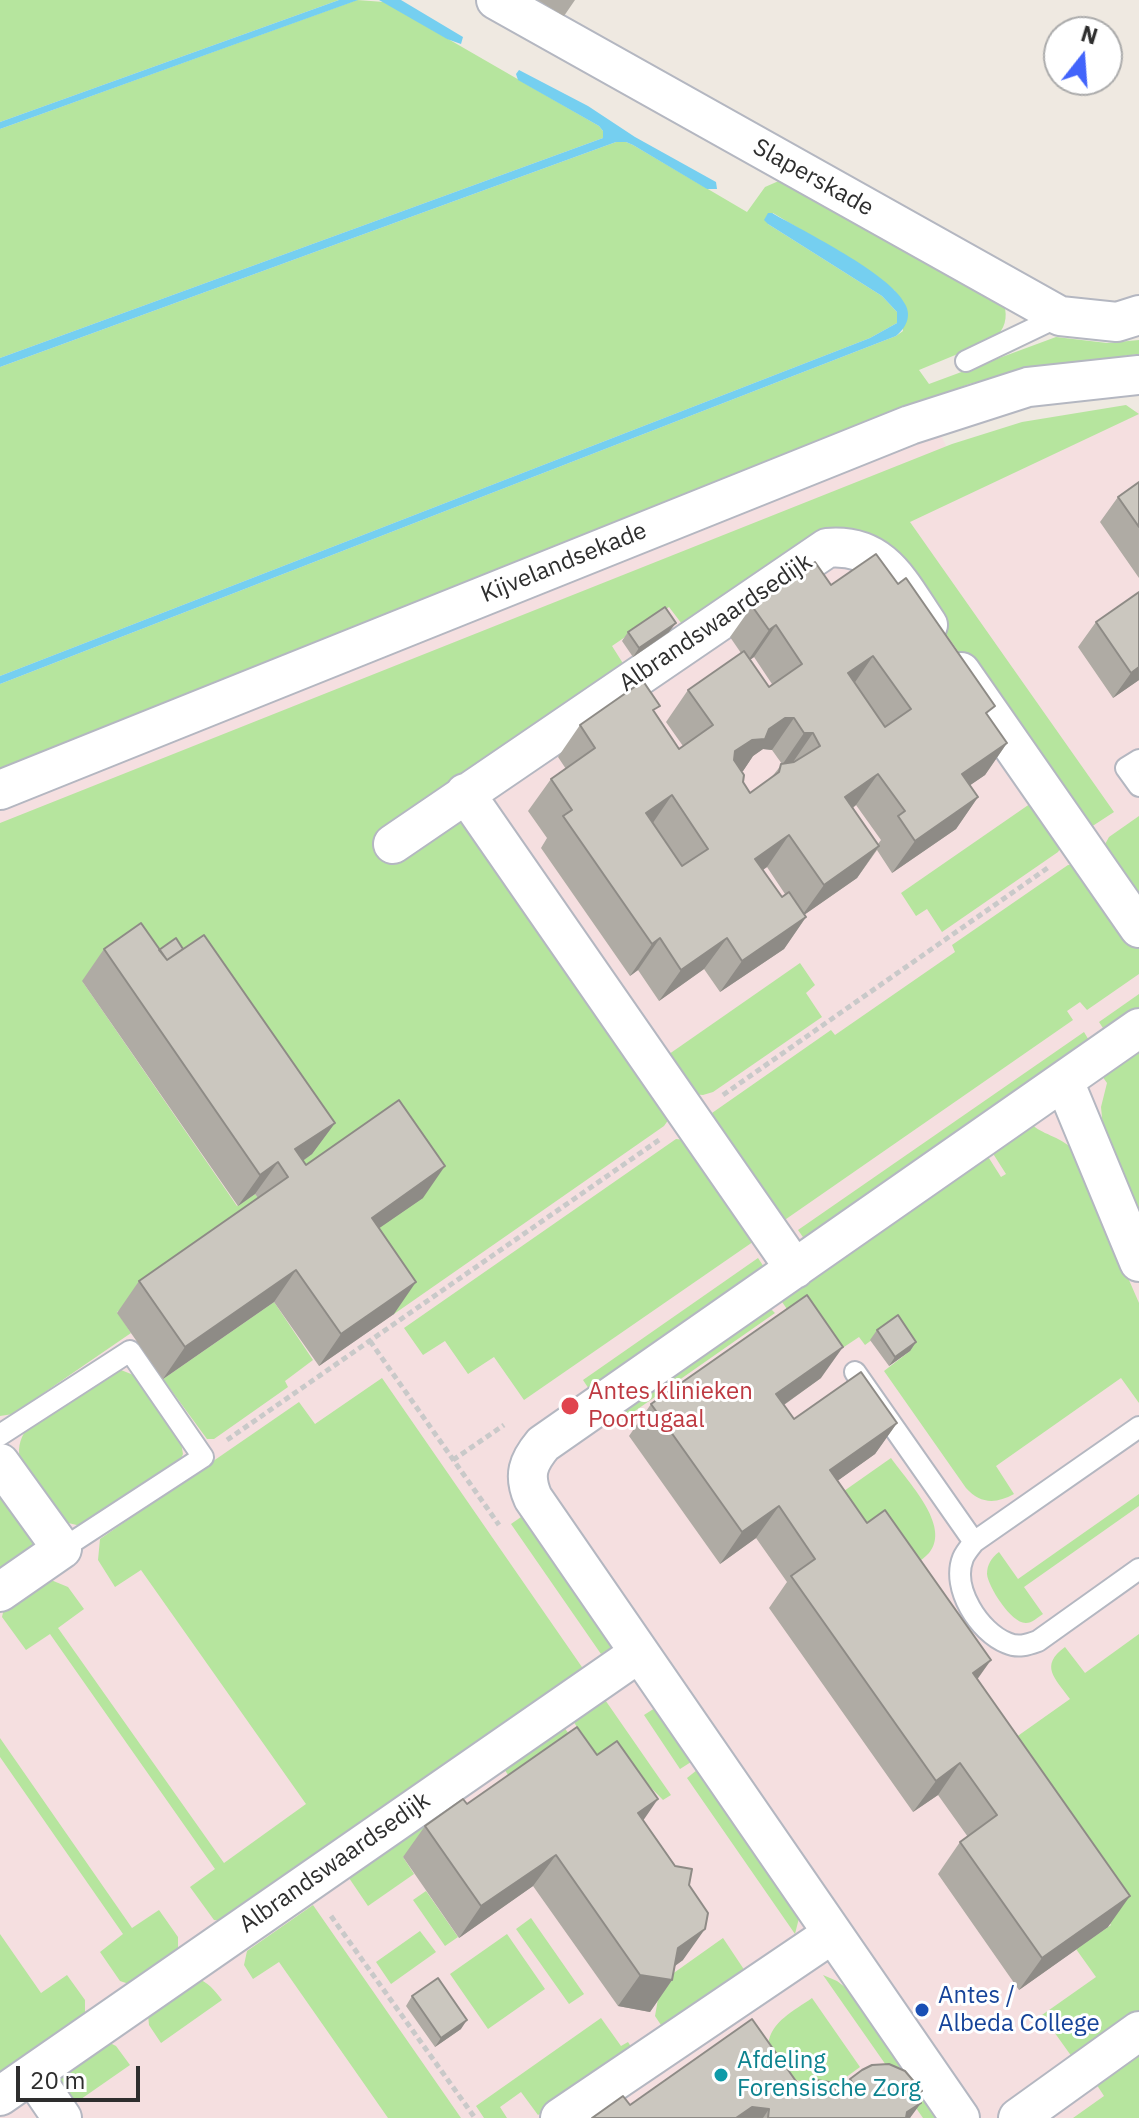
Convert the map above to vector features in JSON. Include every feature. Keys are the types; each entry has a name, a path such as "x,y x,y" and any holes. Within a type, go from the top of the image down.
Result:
{"street":[{"name":"Slaperskade","path":"496,0 1060,316 1117,322 1139,315"},
{"name":"Kijvelandsekade","path":"0,790 910,425 1028,387 1139,375"},
{"name":"Albrandswaardsedijk","path":"393,844 827,548 843,547 862,550 878,558 890,571 1139,928"},
{"path":"465,793 795,1269"},
{"path":"960,2118 533,1498 527,1480 528,1467 543,1444 1139,1028"},
{"path":"1064,1081 1139,1262"},
{"path":"0,1463 62,1549 0,1592"},
{"name":"Albrandswaardsedijk","path":"0,2096 639,1653"},
{"path":"560,2118 832,1934"},
{"path":"1018,2118 1139,2031"},
{"path":"32,2074 62,2118"}],"lane":[{"path":"966,361 1060,316"},
{"path":"1139,760 1126,768 1139,786"},
{"path":"0,1435 130,1351 203,1457 62,1549"},
{"path":"855,1372 974,1542"},
{"path":"1139,1427 974,1542 963,1559 961,1576 965,1598 975,1615 990,1632 1007,1643 1022,1647 1038,1641 1139,1569"}],"path":[{"path":"307,1883 475,2118"}],"shaded area":[{"name":"Antes klinieken Poortugaal","path":"896,342 948,450 1139,410 1139,2118 0,2118 0,694"}],"green space":[{"path":"0,0 339,0 0,122"},
{"path":"357,0 384,2 599,126 603,138 0,358 0,129"},
{"path":"616,142 633,145 747,212 765,187 781,180 1004,304 1005,323 994,339 919,370 929,384 1056,337 1107,343 1139,340 1139,354 1034,368 969,384 0,770 0,684 903,331 895,291 853,261 773,213 768,224 882,296 897,312 897,323 870,338 0,676 0,367"},
{"path":"1126,405 1139,414 910,522 1114,812 1091,827 1077,821 895,561 871,544 688,632 669,607 612,646 624,665 454,822 467,823 669,1119 664,1126 394,1314 349,1249 284,1197 82,981 237,1206 255,1194 266,1209 117,1312 131,1333 13,1414 0,1416 0,823 952,444 1022,422"},
{"path":"1037,799 1063,844 1058,852 942,932 927,909 916,916 901,893"},
{"path":"1139,816 1139,912 1103,848 1109,837"},
{"path":"1068,865 1086,869 1139,947 1139,974 1087,1010 1080,1002 1067,1011 1073,1020 776,1226 712,1113 831,1030 835,1035 955,952 952,945"},
{"path":"800,963 815,985 806,993 822,1017 713,1092 691,1094 662,1059"},
{"path":"1139,994 1139,1008 1105,1031 1099,1022"},
{"path":"1084,1032 1090,1042 805,1240 798,1230"},
{"path":"1139,1050 1139,1213 1103,1128 1101,1107 1107,1083 1102,1076"},
{"path":"1032,1124 1072,1149 1139,1303 1139,1403 1121,1378 996,1466 1014,1494 1001,1500 988,1501 966,1488 884,1371 910,1351 892,1325 865,1345 859,1337 823,1361 780,1299 987,1155 1001,1177 1006,1174 992,1152"},
{"path":"676,1139 685,1140 760,1237 524,1400 494,1357 468,1374 445,1341 423,1355 404,1328"},
{"path":"758,1258 764,1267 589,1389 583,1380"},
{"path":"274,1302 313,1360 285,1381 288,1387 214,1439 207,1439 163,1379"},
{"path":"769,1307 775,1313 622,1420 617,1412"},
{"path":"121,1370 136,1376 180,1437 183,1454 179,1463 81,1526 64,1522 21,1464 19,1450 22,1437 27,1428"},
{"path":"382,1378 584,1670 224,1921 214,1920 190,1887 215,1869 50,1634 26,1650 2,1617 4,1608 51,1580 68,1587 84,1609 58,1628 224,1863 306,1804 141,1570 115,1587 98,1560 100,1539 299,1402 315,1424"},
{"path":"891,1458 925,1504 935,1530 935,1542 929,1553 902,1572 844,1491"},
{"path":"0,1484 34,1541 33,1546 0,1572"},
{"path":"1139,1494 1139,1506 1024,1587 1043,1614 1026,1623 1014,1618 988,1580 989,1565 996,1554 999,1552 1018,1579"},
{"path":"521,1517 612,1647 601,1654 511,1524"},
{"path":"1139,1634 1139,2011 1072,2057 1042,2015 1096,1977 1076,1949 1111,1925 988,1757 1070,1699 1055,1678 1051,1666 1065,1647 1085,1673"},
{"path":"601,1694 671,1795 663,1800 628,1764 610,1775 573,1721"},
{"path":"655,1708 691,1762 680,1769 644,1715"},
{"path":"564,1727 595,1772 516,1786 504,1769"},
{"path":"0,1738 132,1928 159,1910 178,1937 178,1951 129,1984 120,1981 100,1952 123,1934 0,1757"},
{"path":"697,1770 799,1918 795,1934 687,1778"},
{"path":"432,1820 440,1832 403,1857 414,1874 368,1906 349,1878"},
{"path":"426,1891 458,1937 445,1946 413,1900"},
{"path":"313,1905 461,2118 388,2118 279,1962 253,1979 244,1965 247,1951"},
{"path":"531,1918 584,1994 569,2004 516,1929"},
{"path":"420,1931 436,1952 391,1984 376,1962"},
{"path":"0,1934 41,1993 67,1975 85,2000 85,2014 0,2076"},
{"path":"507,1934 545,1989 488,2029 450,1974"},
{"path":"723,1938 745,1971 663,2028 655,2016 661,1982"},
{"path":"823,1975 850,1991 938,2118 923,2118"},
{"path":"195,1978 207,1984 222,2000 161,2043 149,2025 148,2015"},
{"path":"812,1998 860,2067 819,2097 808,2082 789,2079 768,2045 778,2023"},
{"path":"601,2018 621,2046 628,2042 633,2050 538,2115 521,2092 500,2107 507,2118 484,2118 476,2106"},
{"path":"108,2042 116,2046 130,2065 71,2106 58,2086 58,2076"},
{"path":"1139,2047 1139,2118 1073,2118 1104,2096 1093,2079"}],"water":[{"path":"339,0 358,0 0,129 0,122"},
{"path":"379,0 401,0 463,37 461,44 447,39"},
{"path":"519,70 588,106 635,137 716,182 717,189 707,189 633,145 616,142 0,367 0,358 603,138 599,126 518,80 516,74"},
{"path":"768,213 845,254 897,292 908,313 907,322 900,333 0,684 0,676 870,338 897,323 897,312 882,296 768,224 764,220"}],"building":[{"path":"1139,482 1139,527 1118,497"},
{"path":"876,554 898,584 906,578 995,706 986,713 1007,743 962,774 978,797 915,841 898,816 905,811 878,774 845,797 879,846 824,885 789,835 755,859 782,897 789,892 806,917 742,961 727,938 681,970 660,938 652,944 563,816 572,810 551,779 595,748 580,725 643,681 660,706 653,710 679,749 713,725 688,690 744,651 769,687 802,664 776,625 769,630 752,606 815,562 831,585","holes":["873,656 911,709 885,727 848,673","785,718 794,718 804,733 813,733 820,746 794,762 781,764 779,772 750,793 743,782 744,775 734,760 735,751 752,740 765,739 769,729","672,795 708,849 682,866 646,813"]},
{"path":"1139,592 1139,667 1131,673 1096,622"},
{"path":"665,607 676,623 639,648 628,632"},
{"path":"141,923 167,960 204,935 335,1123 295,1149 306,1165 399,1100 445,1166 372,1218 416,1282 341,1334 296,1270 185,1347 139,1281 288,1177 278,1162 260,1175 104,949"},
{"path":"176,938 183,949 167,960 159,950"},
{"path":"807,1295 843,1347 776,1394 794,1419 861,1372 897,1423 830,1470 867,1523 885,1510 991,1660 973,1673 1130,1896 1042,1958 960,1842 997,1815 960,1763 936,1781 791,1576 815,1559 779,1506 742,1532 651,1404"},
{"path":"898,1315 916,1342 895,1357 877,1330"},
{"path":"577,1727 597,1755 617,1741 658,1799 638,1813 675,1866 692,1869 689,1885 708,1913 705,1929 678,1948 672,1980 640,1975 556,1855 481,1906 425,1826 463,1799 467,1804"},
{"path":"438,1978 467,2020 441,2038 412,1996"},
{"path":"752,2019 798,2084 807,2086 816,2080 829,2082 836,2091 843,2093 854,2085 850,2079 862,2070 872,2065 889,2064 905,2071 922,2091 916,2095 921,2103 907,2112 906,2118 768,2118 769,2109 752,2107 736,2118 592,2118 623,2096 630,2105"}],"place":[{"name":"Antes klinieken Poortugaal","path":"570,1406"},
{"name":"Antes / Albeda College","path":"922,2010"},
{"name":"Afdeling Forensische Zorg","path":"721,2075"}]}
